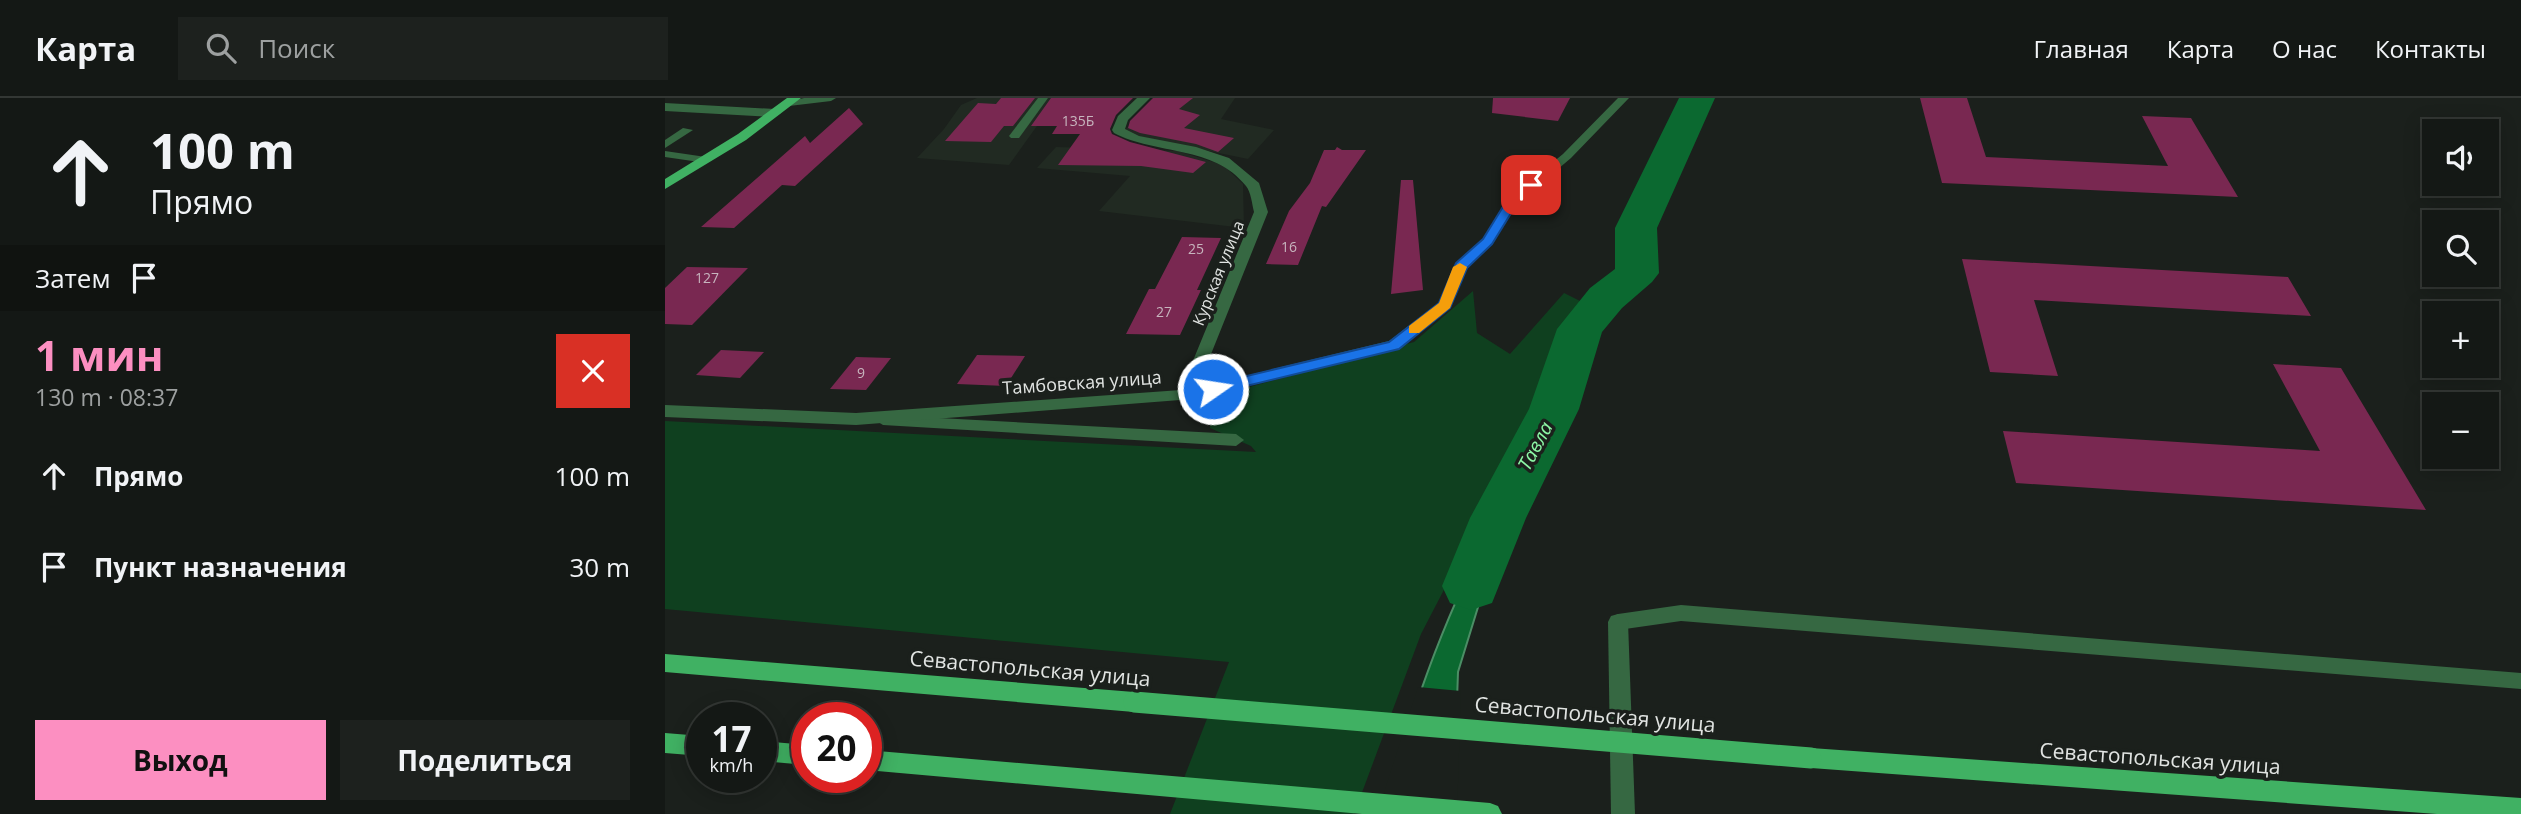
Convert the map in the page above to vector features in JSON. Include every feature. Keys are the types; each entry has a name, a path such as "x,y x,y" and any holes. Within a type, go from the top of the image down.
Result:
{"main road":[{"path":"665,185 792,100"},
{"name":"Севастопольская улица","path":"665,663 1811,758 2521,809"},
{"path":"665,743 686,745"},
{"path":"882,761 1490,814"}],"street":[{"name":"Курская улица","path":"1144,98 1122,119 1118,130 1135,139 1196,151 1224,161 1254,186 1261,212 1188,395"},
{"path":"665,107 775,113"},
{"name":"Тамбовская улица","path":"665,411 856,419 1188,395"},
{"path":"1618,622 1623,814"}],"lane":[{"path":"792,100 831,98"},
{"path":"1016,136 1043,98"},
{"name":"Тамбовская улица","path":"1188,395 1394,345 1445,305 1461,266 1488,241 1514,200 1567,156 1625,98"},
{"path":"665,145 687,130"},
{"path":"665,154 706,160"},
{"path":"856,419 1236,440"},
{"path":"1618,622 1681,613 2521,681"}],"shaded area":[{"path":"977,98 1057,98 1009,165 917,158 944,129 961,105"},
{"path":"1156,98 1235,98 1221,119 1274,130 1248,159 1136,136 1125,130"},
{"path":"1056,147 1178,151 1223,165 1243,184 1244,228 1099,211 1130,176 1037,168"},
{"path":"1473,291 1477,333 1510,354 1564,293 1580,301 1531,422 1421,634 1354,814 1170,814 1229,662 665,609 665,421 1256,452 1251,446 1210,428 1213,397 1414,342"},
{"path":"1498,518 1487,578 1458,672 1453,814 1380,814 1431,663 1461,589"}],"pier":[{"path":"1418,687 1461,691 1457,814 1377,814"}],"building":[{"path":"1001,98 1035,98 1013,126 1004,126 991,142 945,141 978,103 996,104"},
{"path":"1051,98 1133,98 1116,115 1110,129 1112,134 1130,142 1206,162 1193,173 1141,166 1058,165 1080,134 1052,134 1057,126 1031,126"},
{"path":"1153,98 1193,98 1179,109 1200,115 1184,128 1234,138 1218,152 1128,128 1130,121"},
{"path":"1493,98 1570,98 1558,121 1492,113"},
{"path":"1920,98 1967,98 1986,157 2168,166 2142,116 2191,118 2238,197 1942,183"},
{"path":"849,108 863,124 795,186 782,185 734,228 701,227 805,136 810,143"},
{"path":"1337,147 1342,150 1366,150 1326,207 1322,206 1298,265 1266,264 1289,211 1310,183 1324,150 1335,150"},
{"path":"1401,180 1413,180 1423,290 1391,294"},
{"path":"1182,237 1221,238 1180,335 1126,334 1149,289 1155,289"},
{"path":"1962,259 2288,277 2311,316 2034,300 2058,376 1990,372"},
{"path":"687,267 748,268 692,325 665,324 665,288"},
{"path":"721,350 764,352 740,378 696,375"},
{"path":"977,355 1025,356 1006,386 957,384"},
{"path":"856,357 891,358 866,390 830,389"},
{"path":"2273,364 2341,368 2426,510 2016,483 2003,431 2320,451"}],"waterway":[{"name":"Тавла","path":"1471,586 1498,518 1554,409 1580,329 1606,298 1637,273 1636,228 1697,98"}],"slow traffic":[{"path":"1414,330 1445,305 1460,267"}],"route":[{"path":"1213,389 1394,345 1445,305 1461,266 1488,241 1514,200 1531,185"}]}
